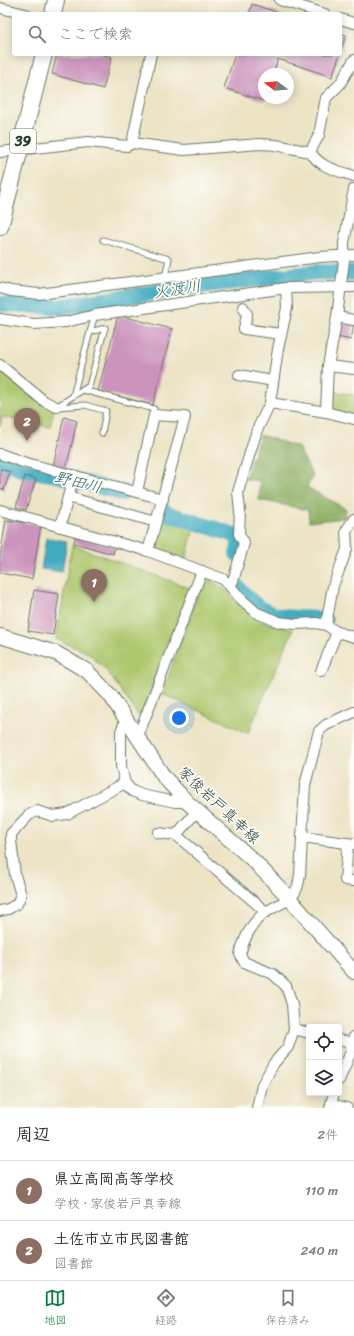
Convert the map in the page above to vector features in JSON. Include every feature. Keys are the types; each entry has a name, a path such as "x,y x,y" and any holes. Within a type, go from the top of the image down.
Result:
{"main road":[{"path":"53,12 56,0"},
{"name":"39","path":"0,227 43,56"},
{"name":"家俊岩戸真幸線","path":"0,636 56,653 87,671 110,695 164,777 192,806 254,861 289,898 354,972"}],"street":[{"path":"280,0 319,12"},
{"path":"0,8 17,12"},
{"path":"342,20 354,23"},
{"path":"132,143 151,56"},
{"path":"310,152 318,135 326,98 340,84 354,60"},
{"path":"0,152 88,142 127,146 132,143 184,150 260,144 276,145 310,152 314,158 324,166 354,176"},
{"path":"326,412 328,366 337,317 341,284 347,258 344,243 354,189"},
{"path":"0,288 11,291 39,294 320,257 347,258"},
{"path":"0,319 34,324 66,322 95,315 286,288 341,284 354,287"},
{"path":"230,586 233,581 244,543 239,534 240,511 238,492 257,430 270,403 281,334 287,308 286,288"},
{"path":"243,307 247,314 244,329 281,334"},
{"path":"337,317 354,320"},
{"path":"0,365 44,401 56,407"},
{"path":"328,366 354,369"},
{"path":"239,375 273,381"},
{"path":"270,403 326,412 354,419"},
{"path":"137,492 154,415 185,417 148,552"},
{"path":"0,454 26,463 163,499"},
{"path":"60,527 74,475"},
{"path":"68,497 156,522"},
{"path":"0,510 148,552 222,579 257,613 279,622 295,624 316,623 326,625 337,632 354,637"},
{"path":"326,625 333,586 346,549 346,531 354,518"},
{"path":"138,736 202,571"},
{"path":"321,670 337,632"},
{"path":"257,1108 262,1085 274,1063 288,1047 294,1029 292,1004 286,986 273,974 244,962 240,954 243,942 254,923 266,912 289,898 297,889 300,875 305,785 319,731 326,725 354,712"},
{"path":"126,720 121,731 122,766 125,783 132,791 142,795 192,806 176,835"},
{"path":"0,911 17,904 21,895 15,875 11,834 29,815 37,811 53,816 67,814 125,783"},
{"path":"158,833 176,835 266,912"},
{"path":"302,837 351,844 345,880 354,881"},
{"path":"294,1029 306,1032"},
{"path":"342,1040 354,1040 342,1073"},
{"path":"333,1096 330,1106 348,1108"}],"lane":[{"path":"103,240 169,259 166,277"},
{"path":"73,396 95,315"},
{"path":"56,407 89,386 105,328 90,332"},
{"path":"83,390 154,409"},
{"path":"56,407 85,405 106,411 102,433"}],"green space":[{"path":"0,371 54,410 50,427 2,417 0,426"},
{"path":"331,391 354,395 354,417 329,411"},
{"path":"260,435 298,447 313,476 307,487 346,509 345,518 309,522 308,510 259,500 260,481 245,479"},
{"path":"163,514 195,524 186,559 158,550 154,546"},
{"path":"72,545 190,588 142,715 138,715 107,671 88,653 56,639"},
{"path":"204,577 223,588 259,621 293,630 248,733 162,694"}],"water":[{"path":"46,538 67,541 62,572 41,569"}],"building":[{"path":"252,4 276,12 250,12"},
{"path":"342,34 346,35 342,46"},
{"path":"56,56 112,57 103,89 52,74"},
{"path":"234,56 339,56 332,77 278,59 275,68 258,68 258,99 224,88"},
{"path":"118,315 172,329 153,405 98,391"},
{"path":"340,321 354,324 351,340 337,337"},
{"path":"64,417 77,421 66,469 53,466"},
{"path":"0,469 10,472 4,490 0,488"},
{"path":"25,476 36,479 26,510 16,507"},
{"path":"6,520 41,525 32,579 0,573 0,556"},
{"path":"75,536 115,547 113,554 74,543"},
{"path":"34,590 59,594 53,635 28,631"}],"waterway":[{"name":"火渡川","path":"0,304 58,307 183,288 317,272 354,273"},
{"name":"野田川","path":"0,459 21,469 57,475 123,493"},
{"name":"野田川","path":"164,511 166,513 235,535 239,542 237,554"},
{"name":"野田川","path":"235,584 255,605 264,611 284,617 323,619 325,621"}],"place":[{"name":"土佐市立市民図書館","path":"27,441"},
{"name":"県立高岡高等学校","path":"94,602"}]}
